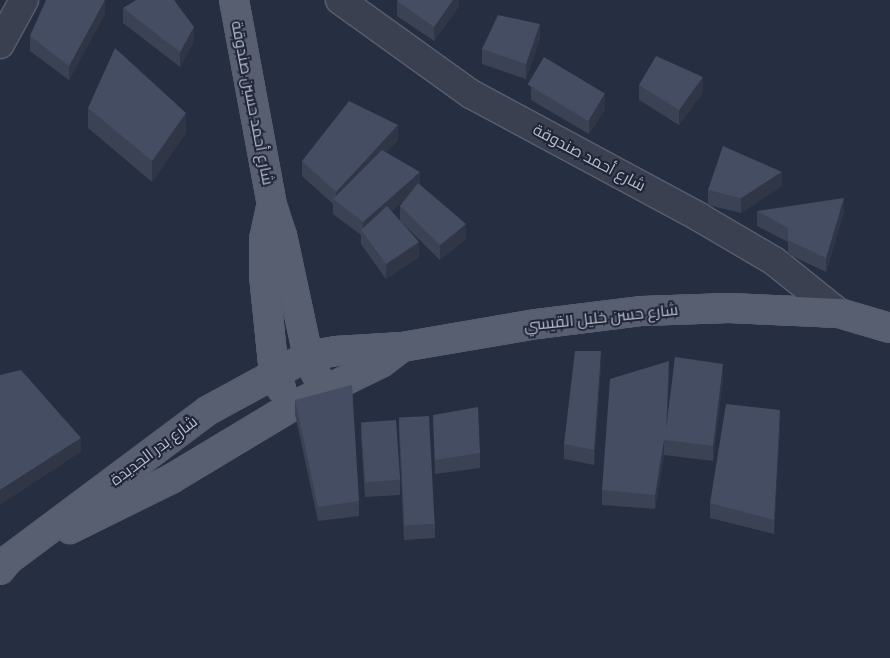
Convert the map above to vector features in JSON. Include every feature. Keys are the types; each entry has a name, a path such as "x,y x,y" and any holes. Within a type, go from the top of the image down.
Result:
{"main road":[{"name":"شارع أحمد حسين صندوقة","path":"234,0 272,205 282,235 308,356 325,390"},
{"name":"شارع أحمد حسين صندوقة","path":"272,205 264,239 264,275 274,373 289,408"},
{"name":"شارع حسن خليل القيسي","path":"308,356 336,351 402,347 537,324 642,311 730,308 839,313 890,328"},
{"name":"شارع حسن خليل القيسي","path":"325,390 381,363 402,347"},
{"name":"شارع بدر الجديدة","path":"4,565 207,411 308,356"},
{"name":"شارع بدر الجديدة","path":"4,565 171,479 289,408 325,390"}],"street":[{"path":"0,44 24,0"},
{"name":"شارع أحمد صندوقة","path":"340,0 471,94 699,217 766,256 839,313"}],"building":[{"path":"46,0 105,0 69,66 30,36"},
{"path":"136,0 174,0 194,27 180,52 123,8"},
{"path":"398,0 453,0 434,27"},
{"path":"498,15 540,24 526,64 482,49"},
{"path":"115,48 186,113 152,161 88,108"},
{"path":"656,56 703,77 679,110 639,85"},
{"path":"544,57 605,94 588,121 528,84"},
{"path":"349,101 398,125 336,192 302,161"},
{"path":"723,146 782,172 741,198 708,190"},
{"path":"382,150 420,172 363,222 333,199"},
{"path":"418,183 466,224 440,245 400,206"},
{"path":"844,198 826,258 788,240 788,228 757,211"},
{"path":"387,206 419,242 386,264 361,230"},
{"path":"575,351 601,351 594,450 564,444"},
{"path":"675,357 723,364 713,446 664,440 655,495 602,490 610,379 669,361 666,429"},
{"path":"21,370 81,438 0,490 0,375"},
{"path":"352,385 359,501 318,507 295,400"},
{"path":"726,404 780,410 774,520 710,503"},
{"path":"478,407 480,453 435,460 433,415"},
{"path":"429,416 435,524 405,525 399,418"},
{"path":"396,420 400,480 365,482 361,422"}]}
